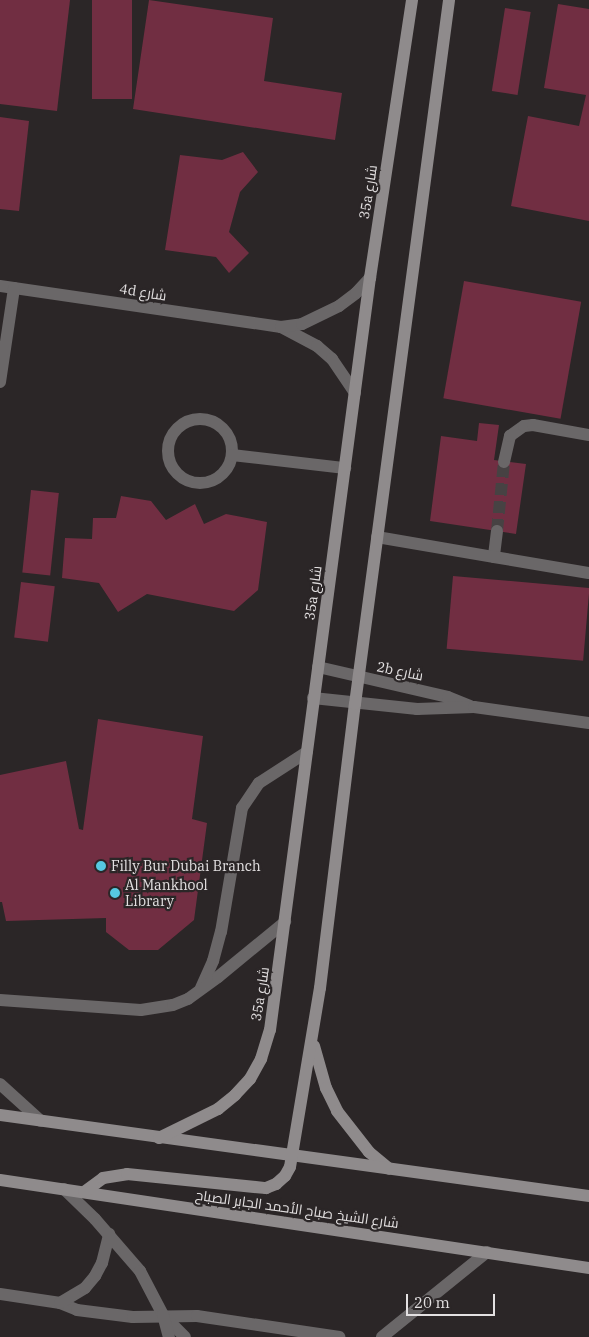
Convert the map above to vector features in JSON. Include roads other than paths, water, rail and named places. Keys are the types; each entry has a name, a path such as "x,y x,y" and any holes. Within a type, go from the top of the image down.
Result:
{"street":[{"name":"35a شارع","path":"159,1138 218,1109 235,1095 250,1079 261,1059 270,1030 370,278 412,0"},
{"path":"84,1192 104,1178 127,1174 266,1188 276,1184 285,1176 290,1167 312,1038 354,704 449,0"},
{"name":"4d شارع","path":"281,327 302,324 340,306 370,278"},
{"name":"4d شارع","path":"0,286 281,327 300,335 322,350 345,375 355,393"},
{"path":"0,382 14,288"},
{"path":"192,419 204,419 216,423 226,431 231,443 232,455 228,467 219,476 208,482 195,483 183,478 174,470 168,458 168,446 172,434 180,424 192,419"},
{"path":"504,462 510,436 524,426 532,425 589,436"},
{"path":"232,455 344,468"},
{"path":"494,557 497,531"},
{"path":"377,537 589,573"},
{"name":"2b شارع","path":"318,667 448,697 474,708"},
{"name":"2b شارع","path":"314,698 354,704 430,710 474,708 589,723"},
{"path":"201,989 213,962 221,932 242,808 259,783 307,752"},
{"path":"0,1000 149,1009 173,1005 201,989 285,922"},
{"path":"312,1038 317,1063 337,1111 369,1152 389,1169"},
{"path":"0,1084 41,1121"},
{"path":"0,1115 589,1196"},
{"name":"شارع الشيخ صباح الأحمد الجابر الصباح","path":"0,1180 589,1268"},
{"path":"64,1189 109,1234 140,1271 163,1315 169,1337"},
{"path":"60,1303 85,1288 95,1276 107,1249 109,1234"},
{"path":"382,1337 487,1252"},
{"path":"0,1294 60,1303 77,1310 133,1317 163,1315 196,1316 339,1337"},
{"path":"163,1315 185,1337"}],"tunnel":[{"path":"497,531 504,462"}],"place":[{"name":"Filly Bur Dubai Branch","path":"101,866"},
{"name":"Al Mankhool Library","path":"115,893"}]}
